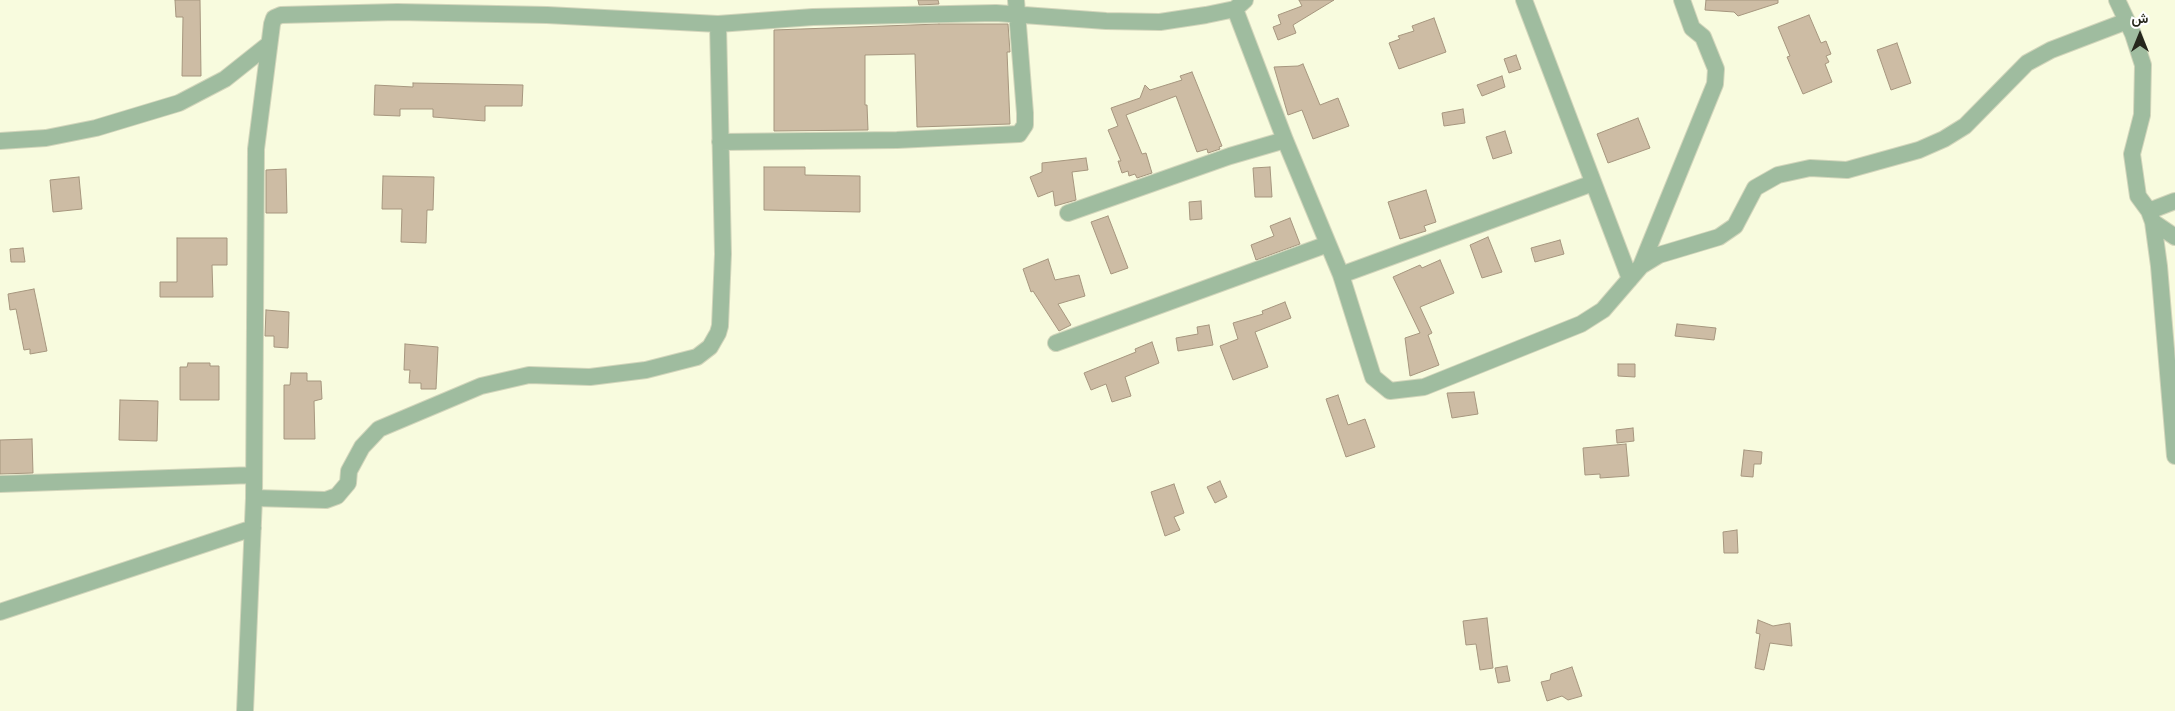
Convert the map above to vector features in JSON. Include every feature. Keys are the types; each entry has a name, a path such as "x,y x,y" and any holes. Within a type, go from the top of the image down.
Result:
{"street":[{"path":"1524,0 1593,183 1636,273"},
{"path":"1636,273 1714,84 1716,69 1703,37 1692,28 1682,0"},
{"path":"2117,0 2143,65 2142,115 2132,154 2138,196 2151,217 2175,237"},
{"path":"245,711 254,498 256,149 272,24 274,18 281,15 397,12 537,14 718,24 813,17 996,13 1016,8 1106,21 1160,22 1206,16 1240,4 1285,140 1340,274 1374,377 1390,391 1424,387 1582,324 1603,310 1636,273 1659,254 1718,237 1735,226 1755,188 1778,175 1810,168 1847,170 1919,150 1944,139 1965,126 2027,63 2051,50 2127,21"},
{"path":"720,142 897,140 1019,134 1025,125 1025,112 1016,8"},
{"path":"254,498 326,500 337,496 348,483 349,471 362,447 379,430 481,386 529,375 560,377 620,374 672,364 697,357 704,352 715,340 720,326 723,233 718,24"},
{"path":"0,142 46,138 96,128 179,103 225,79 269,44"},
{"path":"1068,213 1230,156 1285,140"},
{"path":"1340,274 1593,183"},
{"path":"2151,217 2175,201"},
{"path":"2151,217 2160,266 2175,456"},
{"path":"1056,343 1328,244"},
{"path":"0,484 254,476"},
{"path":"0,612 253,528"}],"building":[{"path":"175,0 200,0 201,76 182,76 183,17 176,17"},
{"path":"918,0 938,0 939,4 919,5"},
{"path":"1299,0 1334,0 1293,25 1296,33 1278,40 1273,27 1281,24 1278,15 1302,6"},
{"path":"1706,0 1778,0 1778,3 1738,16 1734,12 1705,10"},
{"path":"1809,15 1821,43 1826,41 1831,54 1826,56 1829,62 1825,64 1832,82 1803,94 1787,57 1790,56 1778,27"},
{"path":"1434,18 1446,52 1399,69 1389,43 1400,39 1398,36 1414,31 1412,26"},
{"path":"939,24 1008,24 1010,52 1007,52 1010,124 917,127 915,54 865,55 865,105 867,105 868,130 774,131 774,30"},
{"path":"1897,43 1911,83 1891,90 1877,50"},
{"path":"1516,55 1521,69 1509,73 1504,59"},
{"path":"1303,64 1320,105 1338,98 1349,126 1313,139 1302,110 1288,115 1274,67"},
{"path":"1192,72 1222,146 1219,147 1220,149 1208,153 1207,149 1197,152 1176,96 1126,115 1142,154 1146,153 1152,173 1137,178 1135,174 1129,176 1128,171 1122,173 1118,161 1121,161 1108,130 1118,126 1111,108 1140,98 1145,85 1150,90 1182,80 1180,76"},
{"path":"1502,76 1505,87 1482,96 1477,85"},
{"path":"413,83 523,85 522,106 485,106 485,121 433,117 433,109 400,109 400,116 374,115 375,85 413,87"},
{"path":"1463,109 1465,123 1444,126 1442,113"},
{"path":"1638,118 1650,148 1608,163 1597,134"},
{"path":"1505,131 1512,153 1493,159 1486,137"},
{"path":"1086,158 1088,170 1072,172 1076,200 1055,206 1053,191 1038,197 1030,177 1042,172 1042,163"},
{"path":"764,167 805,167 805,175 860,176 860,212 764,210"},
{"path":"1270,167 1272,197 1255,197 1253,168"},
{"path":"286,169 287,213 266,213 266,170"},
{"path":"383,176 434,177 433,210 427,210 426,243 401,242 402,209 382,209"},
{"path":"79,177 82,209 53,212 50,180"},
{"path":"1426,190 1436,222 1424,226 1426,231 1400,239 1388,202"},
{"path":"1201,201 1202,219 1190,220 1189,202"},
{"path":"1108,216 1128,268 1111,274 1091,222"},
{"path":"1290,218 1300,244 1256,260 1251,245 1274,236 1270,226"},
{"path":"1488,237 1502,272 1482,278 1470,245"},
{"path":"177,238 227,238 227,265 212,265 213,297 160,297 160,282 177,282"},
{"path":"1560,240 1564,254 1535,262 1531,248"},
{"path":"23,248 25,262 11,262 10,249"},
{"path":"1048,259 1055,280 1079,275 1085,296 1058,304 1071,325 1059,331 1033,291 1031,292 1023,269"},
{"path":"1440,260 1454,293 1420,307 1432,333 1428,335 1439,365 1410,376 1405,338 1420,333 1393,277 1420,265 1422,268"},
{"path":"34,289 47,351 30,354 30,349 24,350 16,309 10,310 8,294"},
{"path":"1285,302 1291,318 1255,332 1268,367 1233,380 1220,346 1238,339 1233,323 1263,314 1262,311"},
{"path":"266,310 289,312 288,348 274,347 274,336 265,336"},
{"path":"1677,324 1716,328 1714,340 1675,336"},
{"path":"1209,325 1213,345 1178,351 1176,338 1198,334 1197,327"},
{"path":"1152,342 1159,363 1125,377 1131,396 1112,402 1106,384 1091,390 1084,373 1136,352 1135,349"},
{"path":"405,344 438,347 436,389 421,389 421,383 409,383 410,370 404,370"},
{"path":"188,363 210,363 210,366 219,366 219,400 180,400 180,367 187,367"},
{"path":"1618,364 1635,364 1635,377 1618,376"},
{"path":"291,373 307,373 307,381 321,381 322,399 314,401 315,439 284,439 284,385 290,385"},
{"path":"1474,392 1478,414 1452,418 1447,393"},
{"path":"1338,395 1348,425 1365,419 1375,447 1346,457 1326,399"},
{"path":"120,400 158,401 157,441 119,440"},
{"path":"1633,428 1634,441 1617,443 1616,430"},
{"path":"32,439 33,473 0,474 0,440"},
{"path":"1626,444 1629,476 1600,478 1600,474 1585,475 1583,448"},
{"path":"1744,450 1762,452 1761,464 1754,464 1753,477 1741,476"},
{"path":"1220,481 1227,497 1215,503 1207,487"},
{"path":"1174,484 1184,513 1174,517 1180,530 1165,536 1151,492"},
{"path":"1737,530 1738,553 1724,553 1723,532"},
{"path":"1487,618 1493,668 1480,670 1476,644 1466,645 1463,621"},
{"path":"1758,620 1773,626 1790,623 1792,646 1770,643 1764,670 1755,668 1760,634 1756,633"},
{"path":"1507,666 1510,681 1498,683 1495,668"},
{"path":"1572,667 1582,696 1568,700 1562,696 1547,701 1541,682 1550,680 1551,674"}]}
